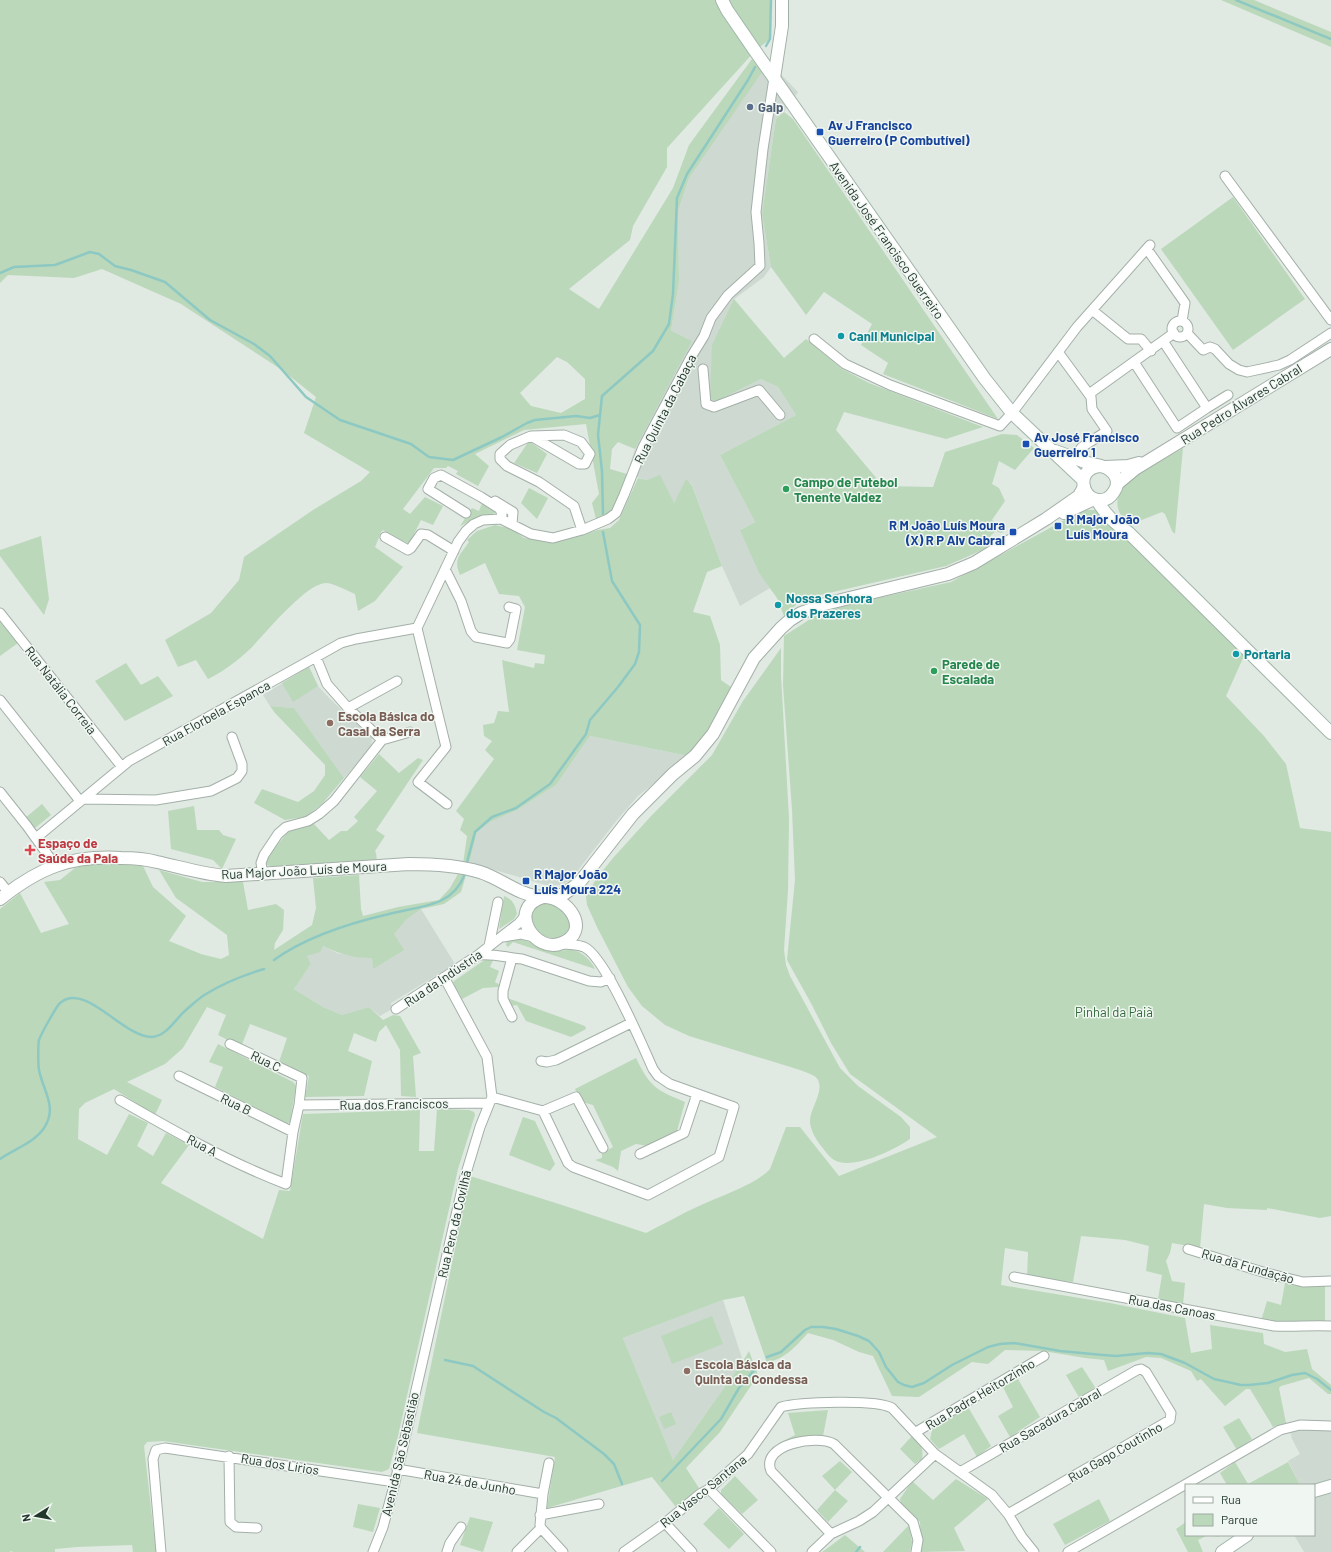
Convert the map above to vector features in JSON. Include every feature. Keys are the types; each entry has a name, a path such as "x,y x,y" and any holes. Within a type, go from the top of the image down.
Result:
{"street":[{"name":"Avenida José Francisco Guerreiro","path":"722,0 727,10 774,78 984,379 1012,412 1083,484"},
{"path":"774,78 782,26 782,0"},
{"name":"Rua Quinta da Cabaça","path":"501,518 531,534 553,538 582,530 608,519 616,513 643,447 691,357 704,336 710,318 728,296 760,266 760,242 756,212 763,149 774,78"},
{"path":"1225,176 1331,320"},
{"path":"814,338 845,364 897,388 1000,426 1092,310 1149,247 1185,303 1182,321"},
{"path":"1092,310 1128,339 1142,339 1150,351"},
{"path":"1174,333 1174,324 1182,321 1187,324 1187,333"},
{"path":"1187,333 1203,350 1210,347 1215,349 1229,364 1239,370 1248,372 1279,365 1290,360 1331,332"},
{"path":"1174,333 1179,336 1187,333"},
{"path":"1089,394 1174,333"},
{"path":"1163,341 1207,408"},
{"name":"Rua Pedro Álvares Cabral","path":"1152,459 1331,349"},
{"path":"1058,352 1092,398 1092,409 1107,431 1082,447 1074,458"},
{"path":"1134,362 1177,428 1228,395"},
{"path":"703,369 706,404 714,407 759,390 780,415"},
{"path":"531,436 579,464 585,464 590,454 581,442 564,435 531,436 510,445 500,454 500,459 507,466 539,482 574,506 582,530"},
{"path":"1051,450 1103,466 1114,473 1115,489 1113,503 1115,511 1128,532"},
{"path":"584,947 570,944 549,944 534,937 528,930 526,913 535,901 564,894 579,883 633,814 673,774 695,756 713,734 754,658 790,620 801,613 825,604 948,574 974,563 1046,519 1079,496 1087,472 1095,466 1128,466 1152,459"},
{"path":"1046,519 1060,515 1096,499 1106,499 1134,469 1152,459"},
{"path":"447,804 418,782 446,746 417,628 454,551 466,531 474,524 483,520 501,518 502,515 500,509 441,474 434,478 428,489 466,513"},
{"path":"1083,484 1087,494 1096,499 1115,523 1128,532 1331,733"},
{"path":"477,494 499,502 513,512 512,524"},
{"path":"385,537 408,550 421,534 428,536 454,551"},
{"path":"445,569 461,600 471,631 476,636 507,643 510,639 516,609 509,606"},
{"name":"Rua Natália Correia","path":"0,613 122,767"},
{"name":"Rua Florbela Espanca","path":"36,838 122,767 316,657 342,643 417,628"},
{"path":"316,657 327,684 348,708 382,740"},
{"path":"348,708 397,681"},
{"path":"0,700 81,800 156,800 211,791 237,778 242,771 242,764 232,737"},
{"path":"263,874 262,863 264,855 278,834 286,827 308,821 334,801 382,740 410,732"},
{"path":"0,792 55,865"},
{"name":"Rua Major João Luís de Moura","path":"4,896 41,872 55,865 69,861 99,857 156,861 195,872 214,875 263,874 409,864 462,867 480,872 529,895 547,897"},
{"name":"Rua Major João Luís de Moura","path":"498,881 519,899 526,913"},
{"path":"0,882 4,896"},
{"path":"559,944 566,941 573,934 576,926 574,899 579,883"},
{"path":"547,897 556,899 568,908 575,918 580,939 584,947 596,957 610,978 653,1069 658,1076 670,1084 734,1107 719,1157 648,1195 573,1167 568,1163 543,1112 576,1097 603,1148"},
{"name":"Rua da Indústria","path":"489,946 498,902"},
{"name":"Rua da Indústria","path":"396,1009 478,955 519,923 526,913"},
{"name":"Rua da Indústria","path":"500,938 521,934 534,937"},
{"path":"478,955 497,954 522,959 589,981 601,982 610,978"},
{"path":"512,958 503,991 503,999 512,1017"},
{"path":"444,977 487,1057 490,1100"},
{"path":"541,1061 547,1062 556,1060 631,1023"},
{"name":"Rua C","path":"230,1044 302,1078 299,1105"},
{"name":"Rua B","path":"180,1076 293,1132"},
{"path":"640,1154 684,1133 697,1094"},
{"name":"Rua A","path":"120,1100 190,1140 261,1175 286,1184 293,1132"},
{"name":"Rua dos Franciscos","path":"299,1105 490,1100 543,1112"},
{"name":"Rua Pero da Covilhã","path":"424,1354 471,1152 490,1100"},
{"path":"293,1132 299,1105"},
{"name":"Rua da Fundação","path":"1188,1249 1266,1273 1303,1282 1331,1281"},
{"name":"Rua das Canoas","path":"1014,1277 1274,1326 1331,1326"},
{"name":"Avenida São Sebastião","path":"373,1552 383,1527 398,1469 424,1354"},
{"name":"Rua Padre Heitorzinho","path":"916,1432 1044,1356"},
{"name":"Rua Sacadura Cabral","path":"960,1472 1141,1369"},
{"name":"Rua Gago Coutinho","path":"1008,1514 1170,1420 1171,1413 1148,1374 1141,1369"},
{"name":"Rua Vasco Santana","path":"624,1552 696,1497 709,1489 748,1454 781,1407 788,1405 862,1402 883,1404 892,1408 935,1454 992,1495 1008,1514 1018,1531 1034,1552"},
{"path":"1186,1484 1280,1430 1300,1424 1331,1426"},
{"path":"831,1534 771,1471 769,1466 773,1454 792,1444 820,1440 831,1442 913,1522 918,1540 916,1552"},
{"name":"Rua dos Lírios","path":"161,1552 153,1459 156,1450 165,1448 228,1456 394,1482"},
{"path":"812,1552 831,1534 860,1521 873,1512 935,1454"},
{"path":"228,1456 230,1522 236,1527 257,1528"},
{"path":"549,1463 540,1515 541,1528 562,1552"},
{"name":"Rua 24 de Junho","path":"398,1469 543,1494"},
{"path":"1068,1552 1185,1485"},
{"path":"1315,1491 1331,1486"},
{"path":"709,1489 771,1552"},
{"path":"540,1515 599,1504"},
{"path":"665,1522 692,1552"},
{"path":"447,1552 450,1543 461,1527"},
{"path":"517,1552 541,1528"},
{"path":"1222,1552 1246,1536"}],"shaded area":[{"path":"768,61 798,92 784,112 776,119 762,214 771,267 764,277 734,299 717,401 761,379 778,387 796,415 720,455 755,522 741,529 759,573 770,588 740,606 722,566 692,484 686,480 674,503 647,480 627,474 635,449 648,423 671,331 679,282 678,211 689,178"},
{"name":"Escola Básica do Casal da Serra","path":"309,667 318,686 372,738 371,747 344,778 294,708 270,706 263,695"},
{"path":"590,736 688,756 638,796 617,820 575,874 569,881 562,885 549,886 478,865 469,864 477,832 490,822 517,810 556,785"},
{"path":"421,909 455,964 391,1003 392,1009 380,1016 369,1007 342,1015 323,1007 294,989 311,964 307,956 323,946 337,953 372,958 373,968 403,950 393,934 406,920"},
{"name":"Escola Básica da Quinta da Condessa","path":"723,1300 743,1361 673,1460 623,1338"},
{"path":"1290,1429 1331,1431 1331,1552 1304,1552 1295,1536 1315,1536 1315,1484 1300,1484 1288,1461 1300,1454 1292,1439"}],"green space":[{"path":"0,0 771,0 770,39 755,51 667,148 667,167 633,226 630,240 569,289 599,309 673,188 689,145 752,59 762,72 689,178 678,211 679,282 671,331 692,341 635,449 618,442 612,449 610,469 627,474 617,502 609,512 596,519 592,503 599,494 586,424 524,430 475,454 489,466 478,486 456,474 458,471 448,466 446,468 434,468 403,509 410,514 425,497 443,506 433,525 421,520 410,542 407,543 383,530 381,532 375,547 403,567 375,601 358,611 355,594 329,583 318,585 308,591 286,610 240,658 208,679 196,660 178,667 165,640 211,613 239,580 244,557 313,510 361,481 370,472 304,433 316,397 282,370 181,304 102,269 74,278 8,275 0,283","holes":["557,357 567,362 585,379 585,399 561,413 531,406 520,393"]},
{"path":"1221,0 1254,0 1331,32 1331,47"},
{"path":"784,112 793,119 998,419 883,374 888,363 861,345 872,324 824,292 806,315 771,267 762,214 776,119"},
{"path":"1233,197 1305,299 1233,350 1161,249"},
{"path":"734,299 784,358 806,339 842,369 869,383 983,427 946,439 844,412 836,430 883,486 933,487 945,452 1002,434 1017,435 1034,448 1015,470 999,461 992,484 999,488 1005,501 992,520 1005,531 1001,533 996,531 991,535 987,548 946,566 820,595 798,603 784,616 777,598 759,573 740,530 755,522 720,455 796,415 778,387 761,379 717,401 710,399 712,345"},
{"path":"529,441 547,454 537,473 514,463"},
{"path":"1183,448 1175,534 1172,531 1165,514 1162,512 1134,523 1126,522 1119,512 1117,503 1119,495 1124,487 1139,474"},
{"path":"660,475 674,503 686,479 692,485 722,566 707,572 693,612 710,616 720,645 721,680 731,687 714,723 704,739 688,756 590,736 556,785 517,810 490,822 477,832 469,864 463,864 467,836 460,830 464,819 456,811 494,759 485,750 492,741 484,736 483,725 494,723 498,711 509,712 502,660 534,668 535,663 544,664 545,655 517,650 525,607 519,596 499,594 485,563 460,575 457,565 458,557 469,542 467,540 477,531 495,525 512,529 524,538 561,541 610,528 619,520 638,478 647,480"},
{"path":"529,488 548,498 537,519 521,503"},
{"path":"482,503 496,513 479,517 460,526 472,508 479,511"},
{"name":"Pinhal da Paiã","path":"1083,510 1097,510 1244,656 1226,696 1264,736 1286,764 1300,828 1331,832 1331,1216 1320,1218 1267,1208 1267,1210 1227,1208 1204,1204 1200,1248 1172,1243 1170,1253 1166,1261 1172,1281 1185,1283 1183,1305 1158,1299 1162,1275 1146,1271 1149,1246 1125,1240 1081,1236 1073,1282 1027,1277 1028,1252 1005,1248 1001,1285 1110,1303 1185,1318 1191,1353 1212,1349 1210,1325 1263,1333 1264,1344 1285,1352 1307,1349 1312,1369 1331,1385 1331,1394 1328,1394 1309,1378 1281,1386 1279,1388 1286,1423 1273,1427 1250,1389 1246,1389 1225,1406 1201,1379 1197,1381 1191,1371 1161,1358 1146,1357 1108,1371 1104,1360 1043,1351 1005,1350 988,1364 972,1362 919,1397 892,1396 873,1356 859,1352 833,1340 808,1333 785,1355 767,1363 744,1296 723,1300 623,1338 673,1460 749,1351 758,1375 720,1432 686,1468 699,1488 676,1507 652,1477 547,1508 555,1457 417,1433 470,1176 646,1233 692,1209 737,1190 764,1175 770,1169 786,1127 800,1127 839,1176 937,1137 850,1074 831,1043 787,960 795,880 792,810 783,685 784,636 815,616 846,605 951,582"},
{"path":"41,536 49,599 44,615 0,556 0,550"},
{"path":"0,621 18,643 0,656"},
{"path":"781,648 781,675 789,818 788,890 784,950 786,965 790,976 840,1068 858,1086 901,1117 910,1127 910,1139 886,1152 866,1160 856,1162 847,1163 834,1160 821,1146 811,1128 810,1121 812,1111 819,1090 817,1078 800,1070 689,1036 665,1025 642,1006 628,987 587,905 586,897 596,879 613,858 652,815 712,755 743,701"},
{"path":"126,663 141,685 158,676 173,696 125,721 95,681"},
{"path":"309,667 318,686 293,702 282,683"},
{"path":"270,706 294,708 344,778 322,804 305,817 285,820 254,803 262,789 298,802 314,791 325,775 325,765"},
{"path":"379,754 399,773 418,758 423,760 376,830 385,836 375,851 377,861 273,867 267,865 266,858 288,832 313,823 329,840 341,831 347,831 358,821 354,817 377,791 360,777"},
{"path":"42,804 51,815 35,828 25,818"},
{"path":"194,806 197,830 219,830 223,835 236,839 222,869 213,860 171,849 168,811"},
{"path":"95,863 143,866 153,887 186,916 169,941 201,954 221,959 229,955 227,935 176,898 159,870 202,882 243,882 248,910 276,904 284,910 283,930 275,943 274,950 312,925 316,908 313,878 359,875 361,909 363,916 398,907 439,900 450,888 458,874 466,875 461,892 444,904 421,909 406,920 394,934 404,950 373,969 372,958 359,958 323,946 320,952 307,956 311,964 294,989 323,1007 342,1015 369,1007 383,1020 393,1015 400,1016 421,1053 413,1056 416,1097 401,1096 400,1050 386,1025 379,1032 376,1042 354,1033 348,1051 372,1061 364,1096 305,1097 309,1076 279,1062 287,1038 250,1024 241,1047 218,1035 226,1015 207,1007 183,1048 165,1064 127,1082 162,1100 155,1115 114,1089 85,1103 79,1109 78,1139 107,1155 129,1114 148,1123 137,1146 153,1156 166,1133 189,1145 161,1183 263,1239 279,1190 290,1191 303,1114 420,1110 419,1151 434,1151 437,1109 469,1110 474,1112 475,1115 458,1169 398,1436 389,1469 382,1472 163,1441 147,1442 144,1446 156,1552 133,1552 132,1545 55,1549 55,1552 0,1552 0,909 20,893 41,933 69,924 44,882 60,880 75,868"},
{"path":"504,896 510,899 513,903 517,914 514,919 499,929"},
{"path":"545,903 556,906 567,916 570,923 569,929 566,934 561,937 548,937 533,927 531,914 535,907"},
{"path":"521,938 550,951 577,951 591,962 595,969 513,942 508,947 506,945 507,941"},
{"path":"494,958 490,967 499,971 495,982 500,985 498,987 483,988 462,999 453,983 454,981 486,959"},
{"path":"507,998 585,1026 586,1029 571,1037 526,1021 517,1005 510,1006"},
{"path":"218,1044 293,1082 296,1086 290,1122 287,1124 215,1087 223,1067 209,1062"},
{"path":"636,1058 650,1082 667,1094 685,1102 677,1131 648,1146 636,1144 621,1151 618,1171 613,1167 595,1160 602,1158 602,1153 613,1147 593,1105 582,1102 575,1089"},
{"path":"523,1117 535,1121 555,1164 550,1171 509,1155"},
{"path":"1285,1283 1295,1286 1325,1285 1325,1322 1299,1324 1261,1321 1267,1301 1281,1305"},
{"path":"712,1316 723,1344 672,1364 661,1336"},
{"path":"1082,1367 1095,1387 1080,1399 1066,1375"},
{"path":"1018,1379 1040,1417 1010,1437 998,1416 1013,1407 1003,1387"},
{"path":"968,1407 991,1446 977,1457 964,1434 939,1449 930,1439 932,1430"},
{"path":"828,1410 823,1436 779,1443 795,1435 788,1413"},
{"path":"671,1412 676,1424 664,1429 659,1417"},
{"path":"1239,1418 1252,1439 1237,1450 1223,1427"},
{"path":"912,1436 922,1449 922,1459 915,1464 900,1449"},
{"path":"840,1461 852,1472 835,1490 822,1476"},
{"path":"1235,1462 1248,1484 1226,1484 1220,1473"},
{"path":"1288,1462 1299,1484 1248,1484"},
{"path":"735,1476 758,1500 742,1514 721,1494 721,1490"},
{"path":"956,1479 988,1499 954,1528 965,1551 920,1552 920,1522 901,1503 900,1499 912,1481 933,1500"},
{"path":"835,1490 848,1501 828,1522 817,1510"},
{"path":"1099,1499 1110,1521 1065,1545 1053,1524"},
{"path":"358,1504 380,1508 373,1532 353,1527"},
{"path":"719,1508 744,1534 729,1549 703,1524"},
{"path":"470,1517 493,1522 483,1552 460,1545"},
{"path":"1185,1523 1185,1536 1206,1536 1198,1540 1203,1552 1188,1552 1176,1529"},
{"path":"909,1525 912,1542 910,1552 883,1552"},
{"path":"845,1535 865,1552 822,1552 825,1550"}],"waterway":[{"path":"766,46 770,39 771,0"},
{"path":"1236,0 1331,39"},
{"path":"603,514 602,471 598,435 602,396 653,351 669,324 673,294 677,198 687,174 755,67"},
{"path":"0,273 14,267 55,265 90,252 99,254 115,266 165,282 210,320 254,344 270,356 306,397 340,420 411,444 429,457 453,460 535,420 576,416 590,418 600,415"},
{"path":"467,862 475,832 492,817 516,808 550,784 586,734 590,720 635,664 639,652 640,625 612,581 603,532"},
{"path":"274,960 300,944 329,931 437,902 446,898 452,893 458,887 464,876"},
{"path":"0,1159 35,1138 44,1128 48,1120 50,1106 39,1070 39,1040 60,1003 70,998 81,999 93,1004 129,1029 141,1035 152,1037 157,1036 167,1030 187,1009 206,994 220,986 264,969"},
{"path":"767,1357 781,1352 805,1330 811,1327 823,1327 836,1329 869,1341 879,1352 886,1367 898,1382 912,1387 924,1383 952,1365 988,1347 1014,1343 1060,1351 1116,1356 1147,1353 1161,1354 1185,1363 1214,1379 1241,1385 1268,1383 1292,1375 1305,1373 1317,1379 1331,1390"},
{"path":"445,1360 473,1366 544,1412 556,1418 604,1454 614,1464 622,1484"},
{"path":"662,1481 721,1419 739,1388 755,1369"},
{"path":"856,1552 860,1547"}],"place":[{"name":"Galp","path":"750,107"},
{"name":"Av J Francisco Guerreiro (P Combutível)","path":"820,132"},
{"name":"Canil Municipal","path":"841,336"},
{"name":"Av José Francisco Guerreiro 1","path":"1026,444"},
{"name":"Campo de Futebol Tenente Valdez","path":"786,489"},
{"name":"R Major João Luís Moura","path":"1058,526"},
{"name":"R M João Luís Moura (X) R P Alv Cabral","path":"1013,532"},
{"name":"Nossa Senhora dos Prazeres","path":"778,605"},
{"name":"Portaria","path":"1236,654"},
{"name":"Parede de Escalada","path":"934,671"},
{"name":"Escola Básica do Casal da Serra","path":"330,723"},
{"name":"Espaço de Saúde da Paia","path":"30,850"},
{"name":"R Major João Luís Moura 224","path":"526,881"},
{"name":"Escola Básica da Quinta da Condessa","path":"687,1371"}]}
